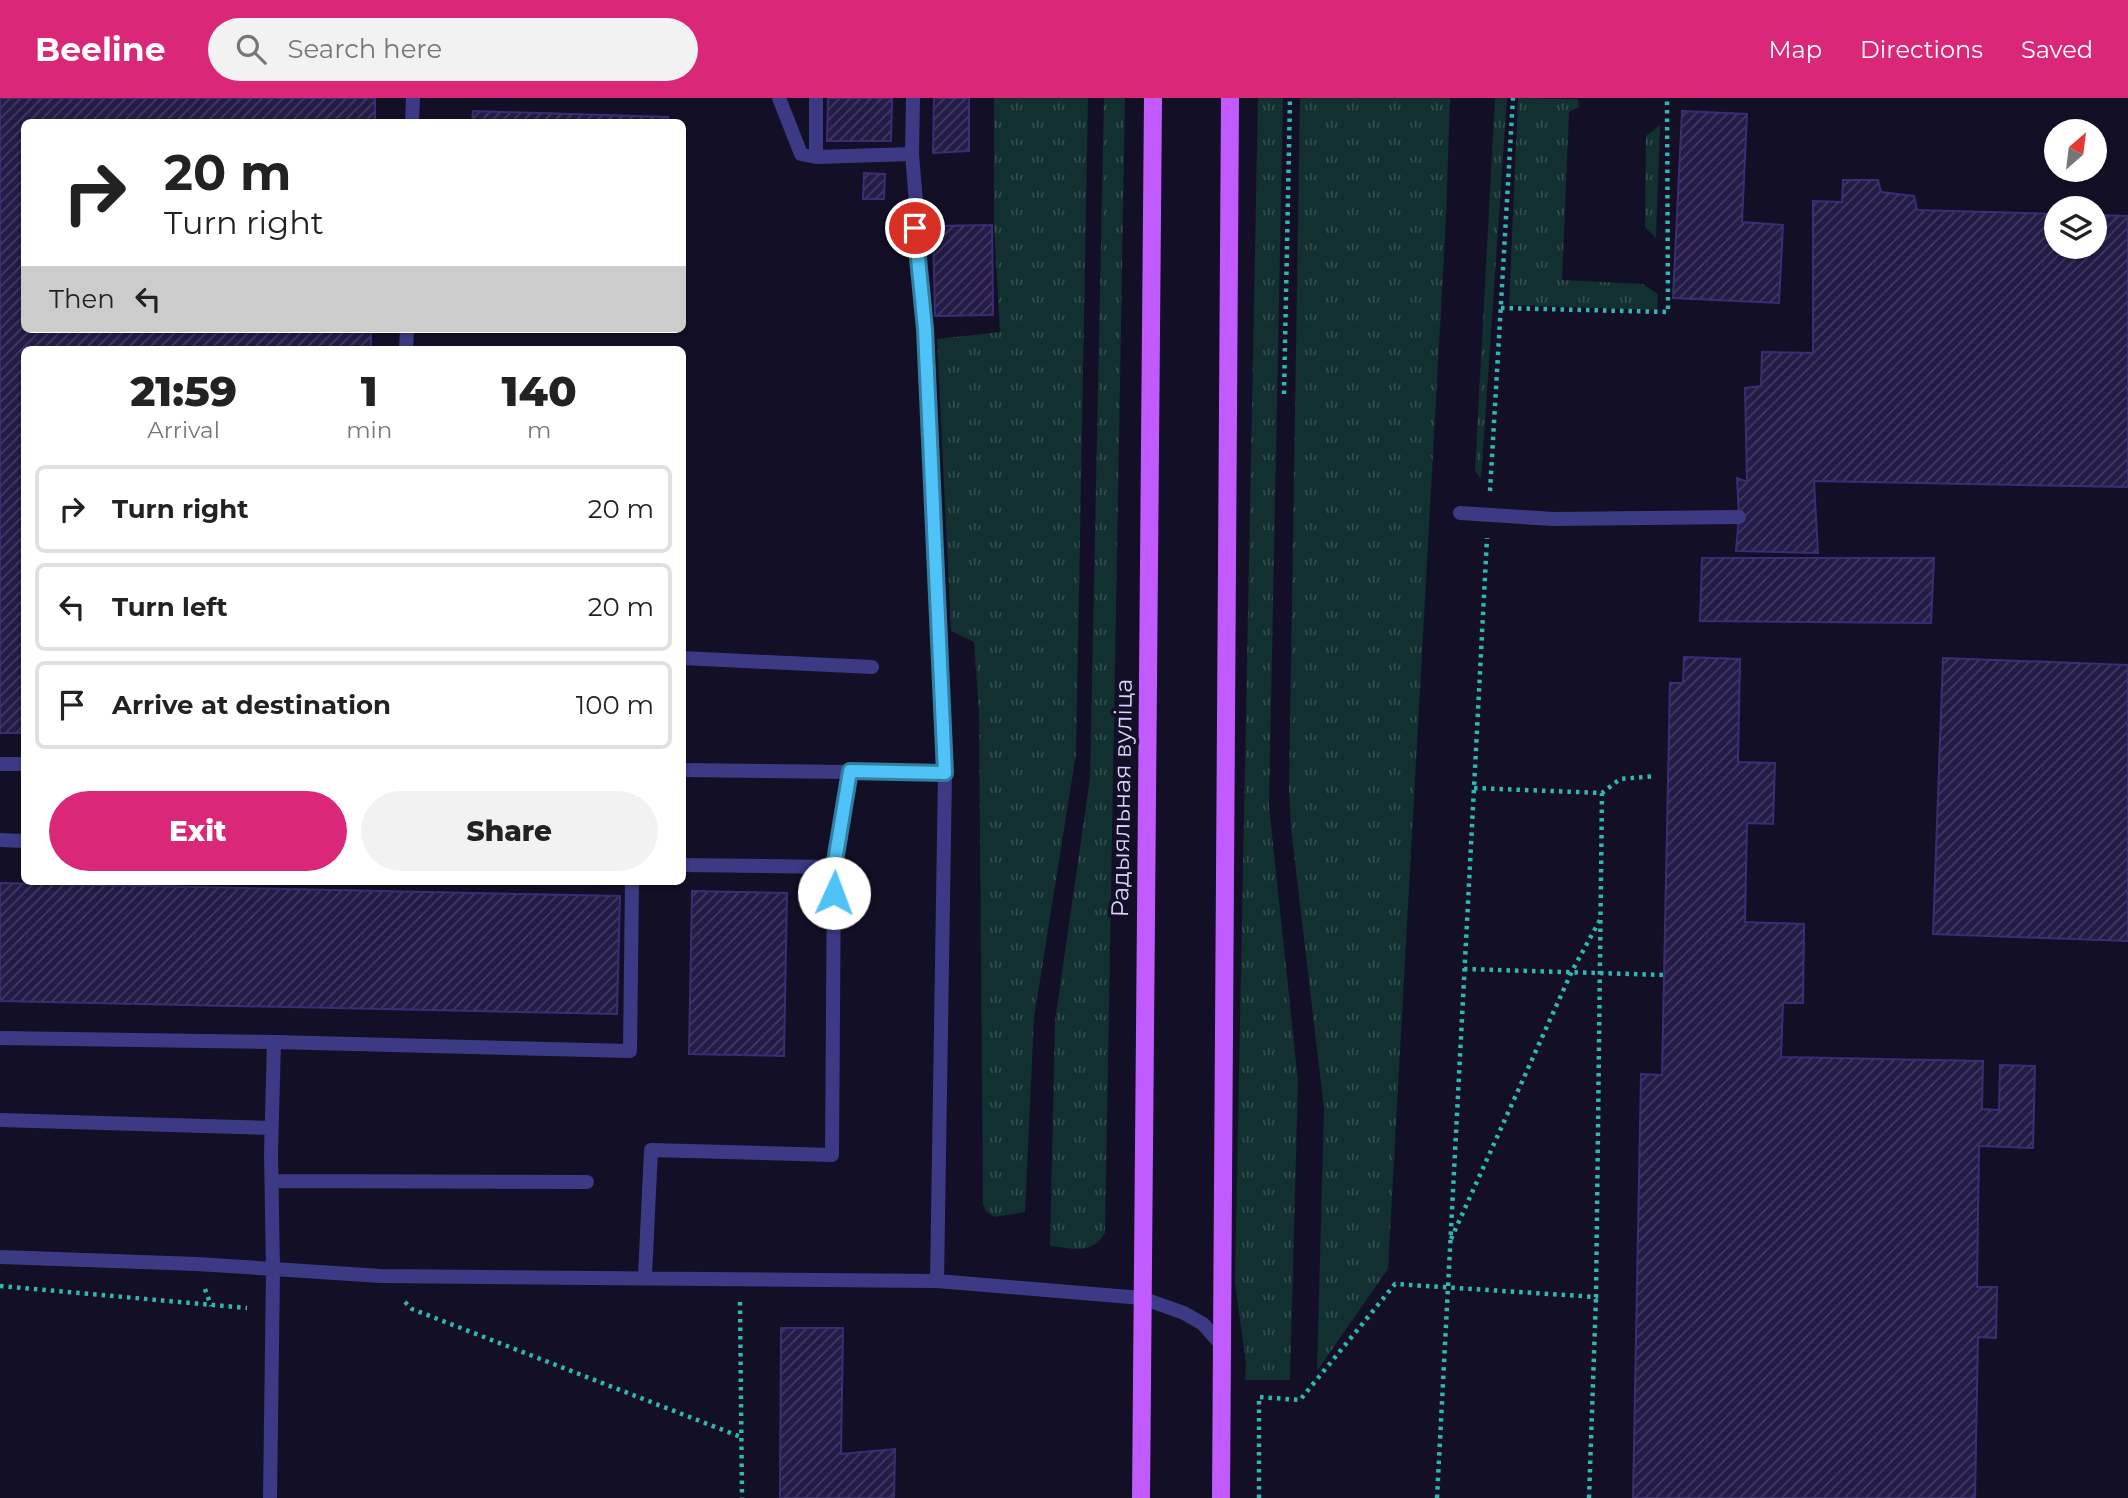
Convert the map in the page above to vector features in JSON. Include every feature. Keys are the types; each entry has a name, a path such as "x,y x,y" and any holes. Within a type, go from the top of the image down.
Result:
{"main road":[{"name":"Радыяльная вуліца","path":"1141,1498 1153,98"},
{"path":"1221,1498 1230,98"}],"lane":[{"path":"412,119 413,98"},
{"path":"779,98 800,154 816,157 912,154"},
{"path":"816,98 816,157"},
{"path":"913,98 912,154 916,202 913,216 925,329 945,773 937,1281"},
{"path":"1460,513 1553,519 1739,517"},
{"path":"686,658 872,667"},
{"path":"0,764 21,764"},
{"path":"686,770 945,773"},
{"path":"645,1276 651,1150 832,1155 834,867 850,771"},
{"path":"0,840 21,841"},
{"path":"686,865 834,867"},
{"path":"0,1038 630,1051 632,885"},
{"path":"270,1498 273,1310 271,1128 274,1042"},
{"path":"0,1120 271,1128"},
{"path":"272,1181 587,1182"},
{"path":"0,1257 197,1264 381,1276 645,1276 742,1280 937,1281 1142,1298 1184,1313 1203,1324 1220,1343"}],"path":[{"path":"1284,394 1290,98"},
{"path":"1437,1498 1513,98"},
{"path":"1501,308 1668,312 1667,98"},
{"path":"1474,788 1602,793 1620,779 1656,776"},
{"path":"1589,1498 1596,1297 1602,793"},
{"path":"1450,1243 1572,971 1601,918"},
{"path":"1464,969 1664,975"},
{"path":"381,1276 412,1309 741,1437"},
{"path":"742,1280 739,1320 742,1498"},
{"path":"1259,1498 1259,1397 1300,1400 1395,1283 1596,1297"},
{"path":"0,1286 273,1310"}],"green space":[{"path":"994,98 1088,98 1076,754 1034,1018 1025,1212 994,1217 983,1205 979,712 974,642 951,631 937,339 1000,332 994,227"},
{"path":"1104,98 1125,98 1105,1233 1094,1245 1074,1249 1050,1246 1055,1021 1090,778"},
{"path":"1258,98 1283,98 1269,806 1298,1081 1290,1380 1245,1380 1246,1364 1235,1282"},
{"path":"1300,98 1450,98 1446,218 1388,1269 1317,1371 1324,1109 1291,828 1289,790"},
{"path":"1495,98 1507,98 1481,479 1475,471"},
{"path":"1518,98 1578,99 1579,107 1569,112 1562,280 1643,284 1658,294 1657,310 1509,305"},
{"path":"1660,125 1656,238 1645,227 1646,136"}],"building":[{"path":"0,98 375,98 375,119 21,119 21,333 371,333 371,346 21,346 21,733 0,733"},
{"path":"828,98 892,98 891,141 827,141"},
{"path":"934,98 969,98 969,151 933,153"},
{"path":"473,111 668,117 668,119 472,119"},
{"path":"1682,111 1747,114 1742,222 1783,225 1779,303 1673,298"},
{"path":"864,173 885,174 884,199 863,199"},
{"path":"1843,180 1878,180 1881,192 1914,196 1917,210 2044,214 2044,259 2107,259 2107,215 2128,216 2128,487 1814,481 1818,553 1736,551 1739,517 1737,478 1747,482 1745,388 1761,386 1762,352 1813,353 1813,201 1842,202"},
{"path":"992,225 993,315 935,316 933,226"},
{"path":"1702,558 1934,558 1931,623 1700,621"},
{"path":"1684,657 1740,659 1738,762 1775,763 1773,824 1747,823 1745,922 1804,924 1803,1003 1783,1003 1781,1057 1983,1061 1982,1109 1999,1110 2000,1065 2035,1066 2033,1148 1979,1146 1977,1287 1997,1287 1996,1338 1978,1337 1975,1498 1633,1498 1641,1074 1662,1075 1670,683 1683,683"},
{"path":"1943,658 2128,665 2128,941 1933,934"},
{"path":"0,883 620,896 617,1014 0,1001"},
{"path":"692,891 787,893 784,1056 689,1054"},
{"path":"781,1328 843,1328 841,1454 895,1449 894,1498 780,1498"}],"route":[{"path":"834,893 834,867 850,771 945,773 925,329 915,228"}]}
